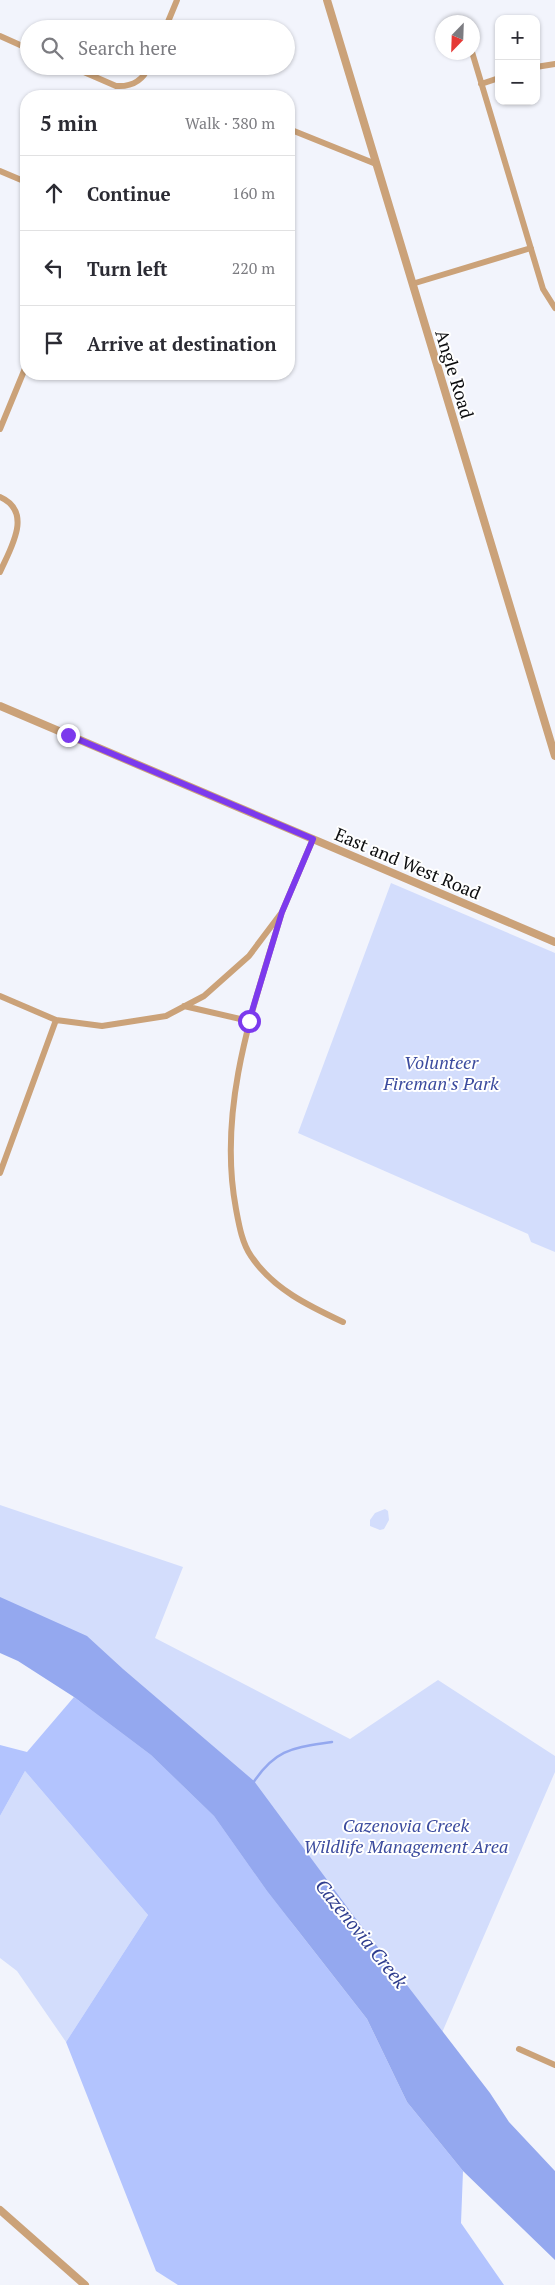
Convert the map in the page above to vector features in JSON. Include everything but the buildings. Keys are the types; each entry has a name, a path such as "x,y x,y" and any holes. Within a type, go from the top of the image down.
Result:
{"street":[{"path":"169,20 178,0"},
{"name":"Angle Road","path":"327,0 555,756"},
{"path":"0,36 20,45"},
{"path":"474,60 543,289 555,308"},
{"path":"540,66 555,64"},
{"path":"91,75 116,86 124,86 138,82 143,75"},
{"path":"481,84 495,79"},
{"path":"295,131 376,164"},
{"path":"0,171 20,179"},
{"path":"412,284 531,248"},
{"path":"0,429 20,380"},
{"path":"0,497 16,510 18,526 0,572"},
{"name":"East and West Road","path":"0,706 555,942"},
{"path":"313,839 282,912 249,1021 232,1113 230,1178 240,1229 251,1256 280,1287 314,1309 343,1322"},
{"path":"0,996 56,1020 102,1026 166,1016 204,996 249,956 282,912"},
{"path":"184,1006 249,1021"},
{"path":"0,1173 56,1020"},
{"path":"519,2049 555,2065"},
{"path":"0,2210 85,2285"}],"green space":[{"name":"Volunteer Fireman's Park","path":"391,883 555,953 555,1252 531,1242 528,1234 298,1133"},
{"name":"Cazenovia Creek Wildlife Management Area","path":"0,1505 183,1567 155,1638 350,1739 438,1680 555,1756 555,1772 428,2065 0,1618"},
{"path":"385,1509 388,1511 389,1520 384,1529 380,1530 370,1526 370,1520 375,1513"},
{"path":"25,1771 148,1915 66,2042 17,1971 0,1958 0,1816"}],"shaded area":[{"path":"74,1697 151,1755 214,1816 267,1891 367,2019 407,2102 463,2171 461,2223 504,2285 178,2285 156,2271 66,2042 148,1915 25,1771 0,1816 0,1745 27,1752"}],"water":[{"name":"Cazenovia Creek","path":"0,1597 87,1636 254,1781 353,1915 490,2093 509,2122 555,2171 555,2260 463,2171 407,2102 367,2019 267,1891 214,1816 151,1755 74,1697 18,1661 0,1653"}],"waterway":[{"path":"253,1783 261,1771 278,1756 296,1748 332,1742"}],"route":[{"path":"68,735 313,839 282,912 249,1021"}]}
